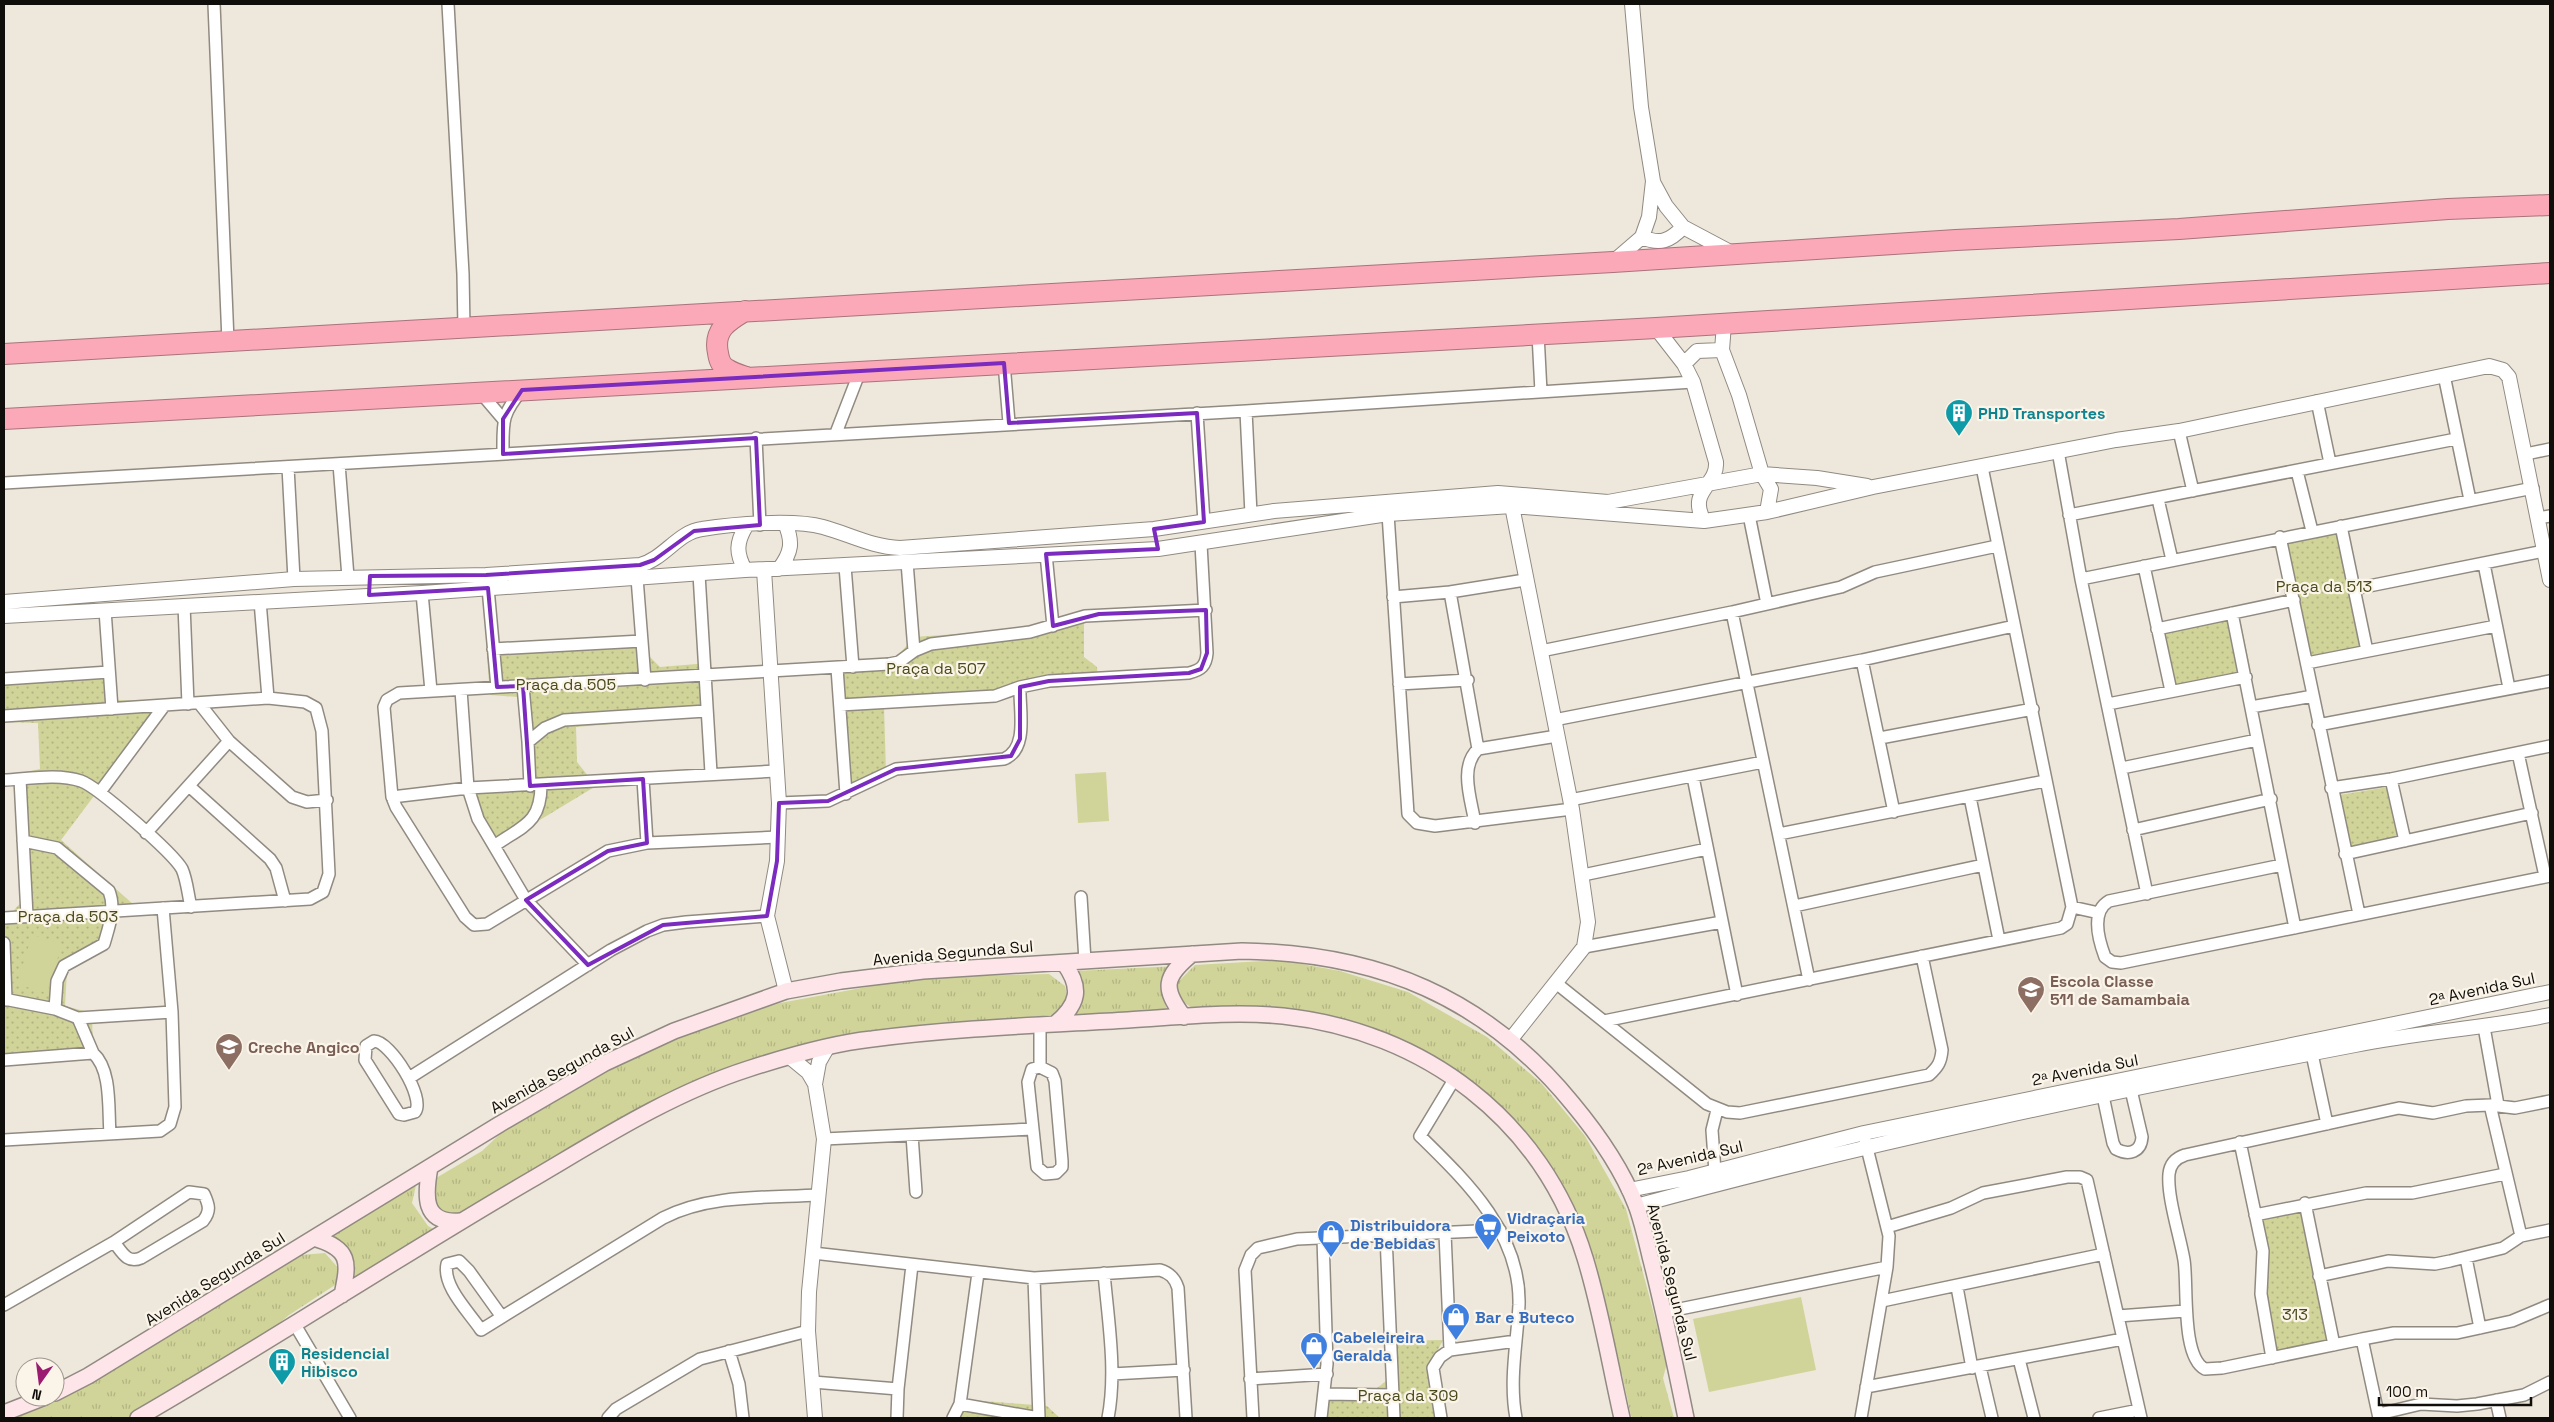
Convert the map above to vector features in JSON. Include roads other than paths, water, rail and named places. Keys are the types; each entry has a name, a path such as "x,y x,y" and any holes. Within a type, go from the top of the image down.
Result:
{"highway":[{"path":"4,354 1613,262 1732,253 2179,229 2448,209 2550,205"},
{"path":"4,419 1656,328 2550,273"},
{"path":"745,311 726,322 720,330 717,347 721,363 727,369 747,378"}],"main road":[{"name":"Avenida Segunda Sul","path":"65,1388 88,1376 500,1124 605,1063 674,1031 786,991 923,971 1192,954 1287,952 1358,964 1426,987 1511,1039 1553,1079 1588,1122 1629,1190 1636,1206 1665,1312 1686,1418"},
{"path":"1184,1017 1168,994 1169,986 1174,972 1192,954"},
{"path":"1055,1024 1066,1015 1073,1003 1076,989 1074,977 1064,962"},
{"path":"138,1418 342,1295 460,1221 624,1125 691,1092 748,1069 827,1048 871,1039 1040,1025 1232,1014 1286,1016 1349,1028 1402,1047 1426,1058 1455,1078 1485,1101 1514,1130 1541,1164 1568,1214 1585,1257 1622,1418"},
{"path":"430,1167 426,1197 428,1207 437,1216 449,1222 460,1221"},
{"path":"314,1238 339,1248 346,1257 347,1266 342,1295"},
{"path":"4,1412 17,1407"}],"street":[{"path":"214,4 228,341"},
{"path":"448,4 463,274 464,328"},
{"path":"1613,262 1642,237 1649,217 1653,181 1641,107 1632,4"},
{"path":"1653,181 1666,206 1683,227 1732,253"},
{"path":"1642,237 1664,242 1674,237 1683,227"},
{"path":"1724,324 1722,350 1739,395 1762,474 1771,489 1767,512"},
{"path":"1656,328 1684,364 1693,382 1716,462 1716,469 1699,501 1700,513 1704,521"},
{"path":"1538,334 1541,392"},
{"path":"1684,364 1697,351 1722,350"},
{"path":"1004,363 1009,423"},
{"path":"4,616 226,602 422,593 745,570 1158,549 1201,544 1388,514 1512,506 1704,521 1767,512 1873,487 2179,430 2489,366 2503,370 2509,377 2533,488 2544,517 2544,551 2550,580"},
{"path":"836,433 860,371"},
{"path":"2444,375 2470,500"},
{"path":"4,483 836,433 1246,411 1693,382"},
{"path":"503,454 503,420 507,410 522,390"},
{"path":"480,392 503,420"},
{"path":"2318,401 2330,464"},
{"path":"1246,411 1251,514"},
{"path":"1197,413 1204,522"},
{"path":"2179,430 2193,491"},
{"path":"753,525 756,438"},
{"path":"2069,515 2456,439"},
{"path":"2526,454 2550,449"},
{"path":"2058,452 2081,579 2147,894"},
{"path":"339,464 348,577"},
{"path":"288,467 294,579"},
{"path":"1604,1021 2061,928 2067,924 2072,907 2033,709 1982,468"},
{"path":"2297,471 2312,531"},
{"path":"4,602 294,579 486,575 640,565 654,560 694,530 785,523 823,527 878,546 894,548 1154,528 1274,511 1361,502 1508,493 1608,502 1706,486 1762,474 1817,478 1873,487"},
{"path":"2081,579 2533,488"},
{"path":"2158,499 2172,560"},
{"path":"1511,1039 1584,947 1588,922 1583,875 1571,805 1525,580 1512,506"},
{"path":"1274,511 1278,531"},
{"path":"1388,514 1408,814 1417,823 1425,826 1475,823 1571,805 1763,762"},
{"path":"1749,515 1767,604"},
{"path":"778,569 789,555 792,541 785,523"},
{"path":"745,570 737,551 740,535 753,525"},
{"path":"2341,526 2367,651"},
{"path":"1154,528 1158,549"},
{"path":"2280,538 2359,914"},
{"path":"840,705 994,696 1020,687 1049,681 1196,671 1204,666 1206,660 1206,610 1201,544"},
{"path":"1541,651 1732,612 1842,587 1875,572 1997,546"},
{"path":"2354,589 2544,551"},
{"path":"1046,554 1053,626"},
{"path":"907,562 914,651"},
{"path":"2484,564 2509,688"},
{"path":"844,566 852,667"},
{"path":"2144,566 2171,691"},
{"path":"764,570 779,803 778,837 767,916 786,991"},
{"path":"699,574 711,773"},
{"path":"369,595 370,576"},
{"path":"637,578 645,680"},
{"path":"1393,597 1450,592 1525,580"},
{"path":"224,584 226,602"},
{"path":"488,588 498,687"},
{"path":"1450,592 1468,680 1478,749"},
{"path":"422,593 431,691"},
{"path":"2157,629 2294,600"},
{"path":"260,601 268,698"},
{"path":"184,605 193,704 229,741 292,797 307,802 327,800"},
{"path":"105,610 112,709"},
{"path":"778,837 648,843 608,851 487,924 474,925 469,922 403,820 392,797 384,707 387,700 400,693 645,680 889,664 899,662 914,651 946,641 1030,632 1099,614 1206,610"},
{"path":"1732,612 1809,980"},
{"path":"2232,613 2257,740 2271,799 2295,928"},
{"path":"1554,720 1862,660 2014,626"},
{"path":"2307,662 2496,626"},
{"path":"493,649 642,641"},
{"path":"1862,660 1880,738 1894,812"},
{"path":"837,668 846,794"},
{"path":"4,680 109,672"},
{"path":"2108,704 2246,677"},
{"path":"1399,684 1468,680"},
{"path":"2318,725 2550,681"},
{"path":"494,846 535,817 539,808 528,742 524,686"},
{"path":"779,803 822,802 846,794 896,769 1004,759 1011,756 1016,750 1020,739 1020,687"},
{"path":"461,690 468,788 478,819 526,900 588,965"},
{"path":"2251,707 2313,696"},
{"path":"4,716 268,698 305,702 316,708 322,731 327,800 329,874 323,892 317,896 285,902 4,918"},
{"path":"100,792 164,706"},
{"path":"1880,738 2033,709"},
{"path":"528,742 545,728 564,720 706,712"},
{"path":"1475,823 1468,766 1472,755 1478,749 1557,736"},
{"path":"2122,768 2257,740"},
{"path":"146,833 229,741"},
{"path":"2332,788 2391,779 2550,746"},
{"path":"2282,865 2109,901 2099,913 2098,925 2104,953 2108,961 2116,963 2548,876 2518,753"},
{"path":"392,797 468,788 536,786 711,773 776,771"},
{"path":"1693,777 1737,995"},
{"path":"4,780 68,778 82,781 100,792 146,833 181,869 190,907"},
{"path":"20,779 27,916"},
{"path":"643,779 648,843"},
{"path":"2391,779 2405,840"},
{"path":"1779,834 2046,781"},
{"path":"190,786 270,859 276,868 285,902"},
{"path":"1970,797 1999,940"},
{"path":"2133,830 2271,799"},
{"path":"2345,854 2532,813"},
{"path":"23,841 57,848 109,891 112,900 112,911 104,944 64,966 57,981 55,1009"},
{"path":"1583,875 1707,849"},
{"path":"1794,906 1983,865"},
{"path":"1080,896 1085,961"},
{"path":"2072,907 2099,913"},
{"path":"4,1140 160,1130 170,1124 174,1117 172,1012 163,908"},
{"path":"409,1078 588,965 640,935 663,925 767,916"},
{"path":"1584,947 1722,922"},
{"path":"4,943 5,1000 55,1009 78,1018 172,1012"},
{"path":"1556,982 1707,1104 1717,1110 1740,1113 1929,1075 1942,1060 1942,1050 1922,956"},
{"name":"2ᵃ Avenida Sul","path":"1629,1190 2550,992"},
{"path":"2525,998 2523,1013 2530,1019"},
{"name":"2ᵃ Avenida Sul","path":"1636,1206 1865,1140 2103,1096 2398,1038 2484,1027 2550,1015"},
{"path":"78,1018 92,1053 99,1059 105,1079 110,1134"},
{"path":"1040,1025 1040,1067"},
{"path":"2484,1027 2505,1174 2521,1236"},
{"path":"377,1041 384,1044 409,1078 418,1108 415,1112 404,1115 399,1114 365,1060 364,1052 367,1044 377,1041"},
{"path":"815,1418 808,1331 824,1139 815,1084 819,1062 827,1048"},
{"path":"4,1060 92,1053"},
{"path":"2312,1054 2327,1124"},
{"path":"791,1058 808,1072 815,1084"},
{"path":"1040,1067 1048,1069 1054,1081 1062,1161 1062,1167 1056,1173 1044,1174 1037,1167 1033,1129 1028,1082 1032,1068 1040,1067"},
{"path":"1455,1078 1420,1136 1453,1168 1479,1198 1500,1230 1511,1255 1518,1286 1512,1390 1516,1418"},
{"path":"2103,1096 2113,1143 2116,1149 2130,1152 2137,1150 2141,1144 2142,1137 2130,1090"},
{"path":"2550,1101 2515,1108 2494,1105 2433,1113 2399,1108 2240,1142 2178,1157 2170,1169 2169,1183 2185,1262 2185,1311 2195,1360 2202,1368 2209,1370 2222,1368 2394,1333 2457,1333 2512,1321 2550,1305"},
{"path":"1715,1172 1712,1130 1717,1110"},
{"path":"824,1139 1033,1129"},
{"path":"912,1135 916,1192"},
{"path":"1861,1418 1882,1301 1889,1236 1865,1140"},
{"path":"2240,1142 2263,1251 2261,1294 2272,1358"},
{"path":"2254,1215 2305,1203 2374,1191 2412,1193 2505,1174"},
{"path":"1887,1227 1951,1208 1983,1194 2068,1177 2080,1177 2089,1183 2140,1414 2099,1418"},
{"path":"4,1305 114,1242 189,1192 204,1194 209,1206 209,1213 203,1221 141,1258 132,1260 127,1258 114,1242"},
{"path":"502,1317 469,1270 458,1261 447,1264 446,1271 450,1283 481,1330 683,1208 713,1202 819,1195"},
{"path":"2305,1203 2334,1345"},
{"path":"1253,1418 1246,1263 1258,1248 1297,1239 1500,1230"},
{"path":"2319,1276 2388,1260 2435,1264 2466,1258 2503,1248 2521,1236 2550,1230"},
{"path":"1445,1233 1450,1350"},
{"path":"1386,1236 1394,1418"},
{"path":"1321,1418 1327,1374 1323,1238"},
{"path":"814,1253 1034,1278 1160,1270 1166,1272 1176,1281 1178,1288 1186,1418"},
{"path":"1882,1301 1957,1287 2104,1254"},
{"path":"2466,1258 2480,1328"},
{"path":"897,1418 898,1389 912,1265"},
{"path":"1665,1312 1887,1267"},
{"path":"953,1418 960,1404 978,1273"},
{"path":"1104,1273 1112,1374 1112,1392 1108,1418"},
{"path":"960,1404 1039,1418 1034,1278"},
{"path":"1957,1287 1976,1367 1992,1418"},
{"path":"2118,1316 2185,1311"},
{"path":"294,1323 350,1418"},
{"path":"608,1418 616,1409 700,1359 808,1331"},
{"path":"1866,1387 2124,1339"},
{"path":"2362,1339 2379,1416 2421,1404 2457,1406 2524,1395 2550,1382"},
{"path":"1441,1418 1433,1368 1440,1357 1450,1350 1516,1341"},
{"path":"729,1351 739,1384 743,1418"},
{"path":"2019,1359 2034,1418"},
{"path":"1112,1374 1184,1370"},
{"path":"1250,1379 1327,1374"},
{"path":"813,1382 898,1389"},
{"path":"1324,1394 1393,1395"},
{"path":"2496,1400 2500,1418"}],"place":[{"name":"PHD Transportes","path":"1959,437"},
{"name":"Escola Classe 511 de Samambaia","path":"2031,1014"},
{"name":"Creche Angico","path":"229,1071"},
{"name":"Vidraçaria Peixoto","path":"1488,1251"},
{"name":"Distribuidora de Bebidas","path":"1331,1258"},
{"name":"Bar e Buteco","path":"1456,1341"},
{"name":"Cabeleireira Geralda","path":"1314,1370"},
{"name":"Residencial Hibisco","path":"282,1386"}],"park label":[{"name":"Praça da 513","path":"2324,586"},
{"name":"Praça da 507","path":"936,668"},
{"name":"Praça da 505","path":"566,684"},
{"name":"Praça da 503","path":"68,916"},
{"name":"313","path":"2295,1314"},
{"name":"Praça da 309","path":"1408,1395"}]}
